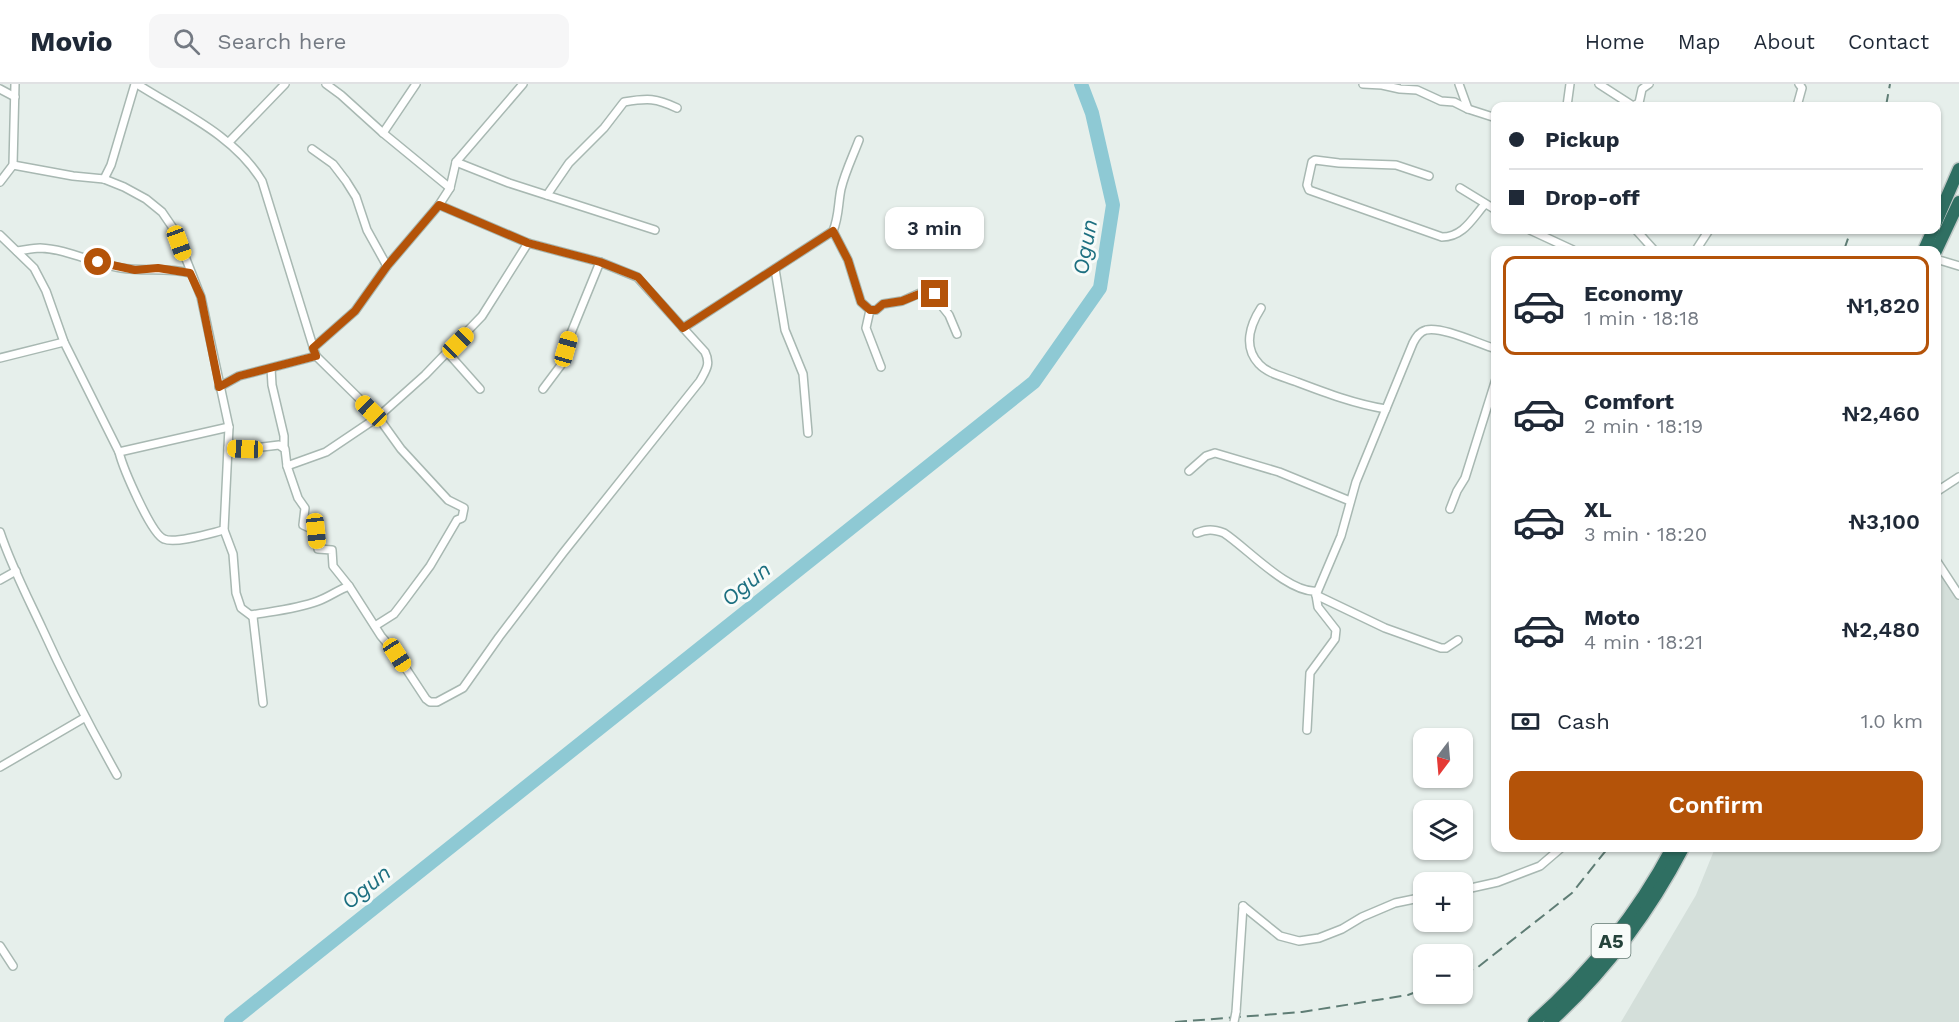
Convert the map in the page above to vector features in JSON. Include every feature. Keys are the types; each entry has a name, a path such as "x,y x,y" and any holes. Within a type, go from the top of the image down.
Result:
{"highway":[{"path":"1941,210 1959,169"},
{"path":"1938,246 1959,202"},
{"name":"A5","path":"1534,1022 1581,977 1610,942 1644,896 1670,852"},
{"name":"A5","path":"1550,1022 1586,987 1626,939 1665,881 1681,852"}],"street":[{"path":"0,182 14,165 15,84"},
{"path":"104,178 111,165 136,84 229,142 252,164 262,181 316,356 378,417 401,449 448,500 464,508 462,518 457,520 430,566 404,601 394,614 375,626"},
{"path":"148,91 155,84"},
{"path":"229,142 285,84"},
{"path":"326,84 341,94 383,133 450,188"},
{"path":"383,133 416,84"},
{"path":"313,348 355,311 387,266 439,205 450,188 456,162 523,84"},
{"path":"1363,84 1417,90 1441,101 1454,102 1491,116"},
{"path":"1459,84 1468,109"},
{"path":"1568,102 1570,84"},
{"path":"1599,84 1627,102"},
{"path":"1639,102 1642,88 1648,84"},
{"path":"1798,102 1802,88 1799,84"},
{"path":"0,89 15,97"},
{"path":"547,195 569,163 604,128 624,102 647,98 659,100 677,108"},
{"path":"683,328 833,231 838,219 838,203 842,187 859,140"},
{"path":"312,149 333,164 346,181 356,197 367,230 387,266"},
{"path":"1429,176 1396,165 1315,160 1312,162 1307,185 1309,190 1442,237 1459,234 1485,204"},
{"path":"456,162 547,195 655,230"},
{"path":"14,165 73,176 104,178 138,195 162,212 175,231 201,297 229,428 224,530 233,554 236,593 241,608 253,617"},
{"path":"1460,188 1491,207"},
{"path":"271,368 272,385 284,436 287,466 298,498 304,508 303,525 316,531 318,549 332,550 333,566 426,699 437,702 464,688 499,637 700,381 709,365 708,358 638,277 600,262 528,243 439,205"},
{"path":"833,231 848,260 861,302 870,310 876,310 883,304 902,301 929,290 933,291 935,294 938,293 937,300 949,315 957,334"},
{"path":"1539,234 1564,246"},
{"path":"1640,234 1650,246"},
{"path":"0,235 34,268 46,291 64,342 157,535 171,540 224,530"},
{"path":"287,466 326,452 378,417 447,353 482,316 528,243"},
{"path":"17,250 40,248 119,268 135,270 158,268 190,273"},
{"path":"1941,261 1959,266"},
{"path":"543,389 561,366 571,333 600,262"},
{"path":"775,269 785,330 803,374 808,433"},
{"path":"1261,308 1249,332 1250,344 1259,365 1273,374 1309,387 1386,409"},
{"path":"870,310 866,328 881,367"},
{"path":"1307,730 1310,673 1335,639 1336,633 1318,607 1317,593 1341,536 1356,482 1418,334 1427,330 1440,331 1491,348"},
{"path":"0,358 64,342"},
{"path":"447,353 480,389"},
{"path":"219,387 239,376 316,356"},
{"path":"1450,509 1465,478 1491,395"},
{"path":"119,452 229,428"},
{"path":"228,448 245,449 279,445 285,449"},
{"path":"1189,471 1206,456 1215,453 1279,472 1350,501"},
{"path":"1941,489 1959,477"},
{"path":"1197,533 1206,529 1215,529 1224,533 1272,572 1385,628 1441,648 1446,648 1458,640"},
{"path":"0,532 84,718 117,775"},
{"path":"1941,568 1959,595"},
{"path":"0,580 16,571"},
{"path":"262,703 251,615 313,603 349,586"},
{"path":"0,767 84,718"},
{"path":"1473,888 1498,882 1540,866 1556,852"},
{"path":"1234,1022 1243,906 1280,936 1299,941 1319,938 1395,903 1413,899"},
{"path":"0,946 13,966"}],"shaded area":[{"path":"1941,566 1959,590 1959,1022 1621,1022 1696,895 1713,852 1941,852"}],"waterway":[{"name":"Ogun","path":"231,1022 1034,382 1100,288 1113,205 1092,113 1081,84"}],"railway":[{"path":"1887,102 1890,84"},
{"path":"1845,246 1850,234"},
{"path":"1473,969 1572,893 1605,852"},
{"path":"1175,1022 1302,1012 1413,993"}],"route":[{"path":"98,262 135,270 158,268 190,273 201,297 219,387 239,376 316,356 313,348 355,311 387,266 439,205 528,243 600,262 638,277 683,328 833,231 848,260 861,302 870,310 876,310 883,304 902,301 929,290 935,294"}]}
